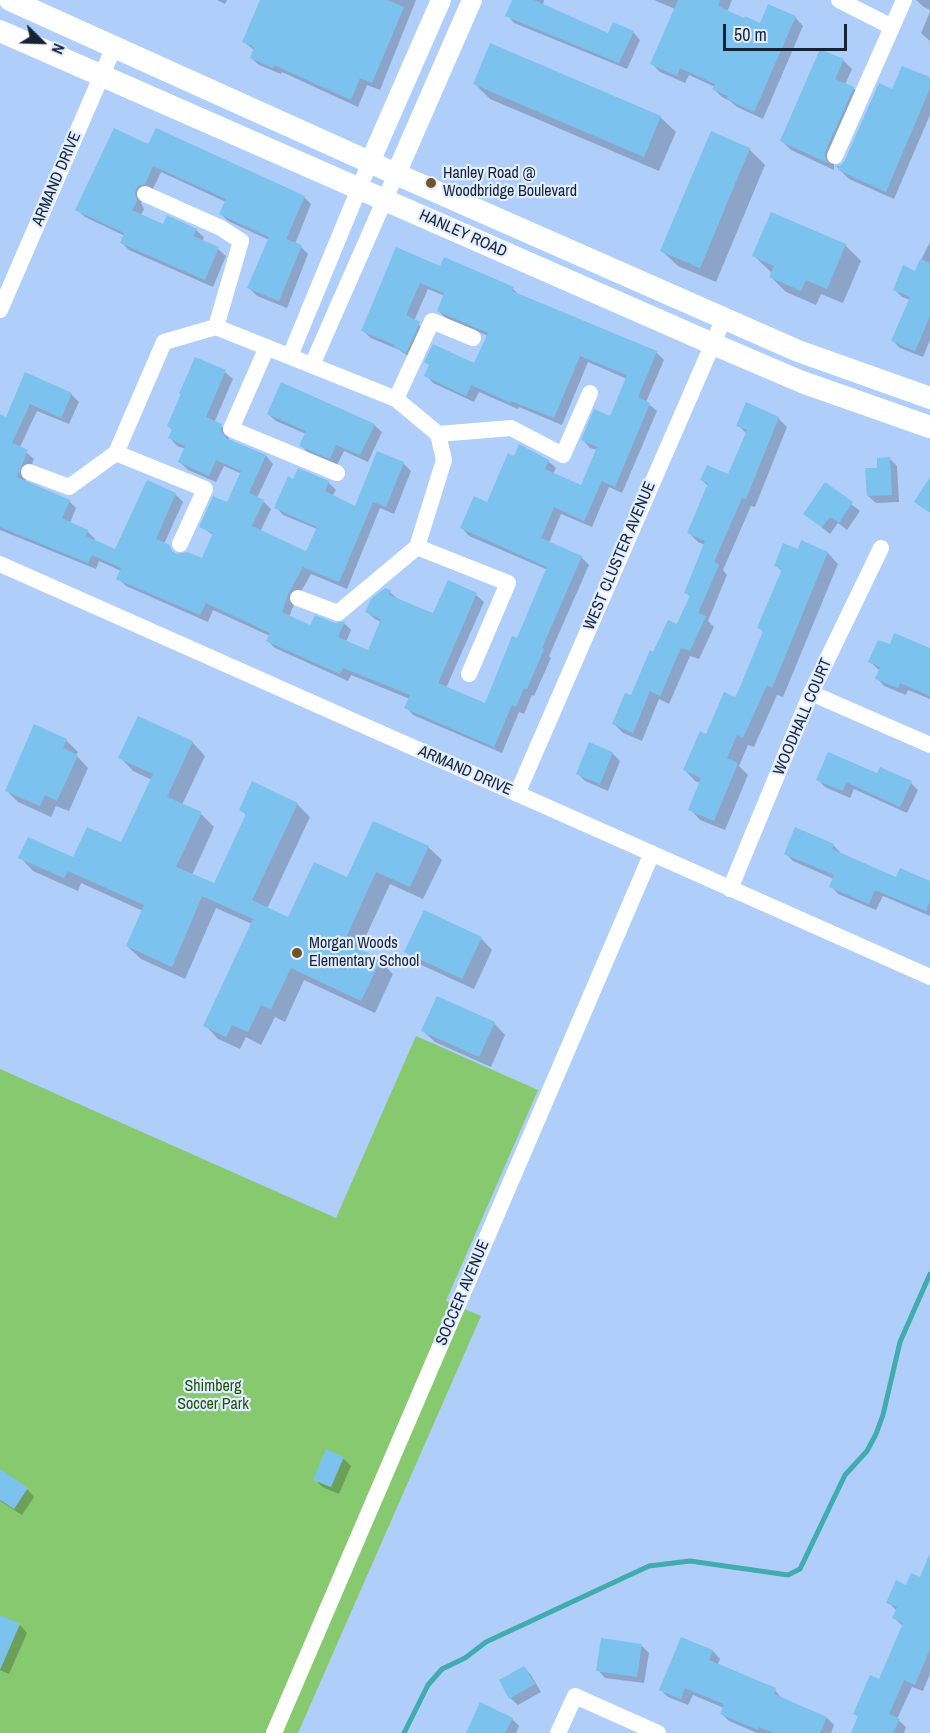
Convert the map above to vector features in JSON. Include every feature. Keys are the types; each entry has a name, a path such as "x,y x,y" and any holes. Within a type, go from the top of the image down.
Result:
{"main road":[{"name":"HANLEY ROAD","path":"10,0 396,174 798,351 930,398"},
{"name":"HANLEY ROAD","path":"0,31 712,344 802,382 930,427"}],"street":[{"path":"287,355 441,0"},
{"path":"312,365 472,0"},
{"path":"839,0 892,27"},
{"path":"835,156 904,0"},
{"name":"ARMAND DRIVE","path":"0,310 114,47"},
{"path":"145,194 221,228 241,241 216,327"},
{"name":"WEST CLUSTER AVENUE","path":"517,794 724,318"},
{"path":"396,399 432,321 473,338"},
{"path":"29,472 69,487 116,453 164,342 216,327 396,399 438,434 444,460 417,547 338,613 298,598"},
{"path":"267,347 231,429 337,473"},
{"path":"438,434 511,428 563,455 590,393"},
{"path":"116,453 205,489 180,544"},
{"path":"417,547 508,583 469,674"},
{"name":"WOODHALL COURT","path":"730,889 811,693 881,548"},
{"name":"ARMAND DRIVE","path":"0,564 930,977"},
{"path":"811,693 930,745"},
{"name":"SOCCER AVENUE","path":"274,1733 652,853"},
{"path":"558,1733 575,1696 658,1733"}],"green space":[{"name":"Shimberg Soccer Park","path":"416,1036 538,1090 446,1301 481,1316 298,1733 0,1733 0,1069 336,1218"}],"building":[{"path":"260,0 387,0 404,7 372,83 360,78 351,100 274,65 273,68 250,58 254,47 242,42"},
{"path":"512,0 534,0 608,33 613,22 634,31 619,63 505,16"},
{"path":"678,0 720,0 718,6 760,23 768,4 796,16 754,112 712,89 715,84 680,68 677,76 650,64"},
{"path":"490,43 661,116 644,157 473,84"},
{"path":"820,49 844,59 835,79 854,87 825,152 828,163 780,141"},
{"path":"902,66 930,77 930,88 886,192 834,166 841,165 845,160 879,83 892,89"},
{"path":"114,128 148,144 156,128 305,196 286,239 302,245 279,301 247,288 269,237 219,214 226,199 153,166 145,184 139,185 136,189 137,201 132,210 163,224 167,215 197,229 193,236 219,247 205,280 120,243 124,233 75,210"},
{"path":"711,131 750,148 700,268 660,251"},
{"path":"771,212 846,244 827,289 806,280 801,291 769,277 774,266 752,256"},
{"path":"396,247 440,266 444,257 514,287 512,291 657,351 638,397 650,403 615,487 602,481 584,521 554,507 541,538 582,556 542,648 544,649 527,689 524,688 516,707 512,705 494,747 404,708 410,695 343,668 340,674 266,641 270,633 206,603 200,615 116,579 121,568 92,555 88,563 0,527 0,414 6,417 25,372 72,393 61,418 30,404 12,443 28,450 17,477 70,500 62,518 88,530 86,536 115,549 147,480 176,493 156,539 170,545 176,554 187,552 202,558 213,533 199,527 213,496 227,502 241,471 216,460 209,476 178,462 185,446 168,438 172,429 167,426 195,357 226,370 206,417 222,424 221,431 226,438 266,455 249,493 264,500 252,526 306,551 317,527 274,508 288,476 293,479 298,468 329,481 325,491 355,506 377,451 404,462 386,507 373,502 339,582 303,567 288,594 282,612 310,625 315,615 335,623 345,621 338,637 368,650 381,619 365,612 371,599 385,588 391,590 389,595 433,613 448,580 477,593 438,683 485,703 512,636 517,638 547,567 460,528 474,496 487,502 508,453 514,456 519,444 549,460 545,469 581,485 597,447 581,440 594,409 610,416 627,375 580,356 554,418 511,401 511,403 471,385 466,396 424,376 429,365 424,362 433,344 474,363 488,333 437,311 444,293 420,283 406,315 420,322 406,353 394,347 395,345 361,331"},
{"path":"920,259 930,263 930,316 915,351 891,341 910,297 893,290 903,265 915,271"},
{"path":"281,382 375,424 360,455 336,445 330,459 299,446 306,431 267,414"},
{"path":"746,402 779,417 746,499 742,498 714,562 719,565 698,613 706,616 690,651 681,648 660,696 650,691 633,733 612,724 625,693 631,695 650,650 653,652 668,620 677,624 690,595 684,593 705,541 687,533 708,483 700,480 707,465 728,474 747,430 736,426"},
{"path":"890,457 892,495 867,496 865,468 877,468 877,458"},
{"path":"930,477 930,513 914,502"},
{"path":"825,482 853,502 839,523 830,517 822,527 803,514"},
{"path":"801,540 828,552 772,688 767,685 743,738 737,735 727,758 738,763 714,821 688,810 701,778 683,770 700,731 706,734 724,692 735,697 740,687 763,631 757,628 782,569 774,566 783,543 798,549"},
{"path":"894,633 930,648 930,696 900,683 898,688 875,679 880,667 868,662 878,640 890,644"},
{"path":"138,716 193,741 167,797 202,812 176,867 214,883 246,814 239,810 252,781 298,803 252,900 288,917 314,862 347,877 373,821 429,846 410,887 376,872 344,942 381,959 361,1001 291,968 271,1009 261,1005 248,1032 232,1025 226,1037 203,1026 253,919 202,896 172,967 126,946 144,905 68,871 64,878 18,858 28,837 73,857 87,827 121,842 153,774 118,758"},
{"path":"34,724 67,739 63,748 78,755 57,801 45,795 40,806 5,791"},
{"path":"589,742 613,752 600,784 576,774"},
{"path":"828,752 877,773 880,767 912,781 900,807 846,782 843,791 816,780"},
{"path":"795,827 834,844 832,849 896,877 900,868 930,881 930,901 926,911 875,890 869,904 829,887 834,875 784,854"},
{"path":"424,910 482,937 462,979 404,952"},
{"path":"437,996 495,1022 479,1057 421,1031"},
{"path":"326,1449 344,1457 331,1487 313,1480"},
{"path":"0,1469 28,1488 14,1509 0,1500"},
{"path":"930,1553 930,1649 915,1685 904,1680 889,1714 900,1719 893,1733 851,1733 858,1716 853,1714 870,1675 879,1679 903,1623 892,1618 897,1607 886,1603 896,1580 906,1585 911,1573 920,1577"},
{"path":"0,1615 20,1624 0,1670"},
{"path":"681,1637 713,1650 709,1660 776,1688 774,1694 827,1717 820,1733 774,1733 759,1727 758,1730 720,1714 724,1704 685,1688 681,1699 659,1690"},
{"path":"601,1638 642,1644 637,1677 596,1671"},
{"path":"524,1666 535,1684 509,1699 499,1680"},
{"path":"480,1702 513,1718 505,1733 466,1733"}],"waterway":[{"path":"404,1733 428,1685 442,1669 465,1658 486,1642 649,1566 690,1561 788,1575 800,1569 845,1475 867,1451 876,1434 883,1415 900,1342 930,1274"}],"place":[{"name":"Hanley Road @ Woodbridge Boulevard","path":"431,183"},
{"name":"Morgan Woods Elementary School","path":"297,953"}]}
